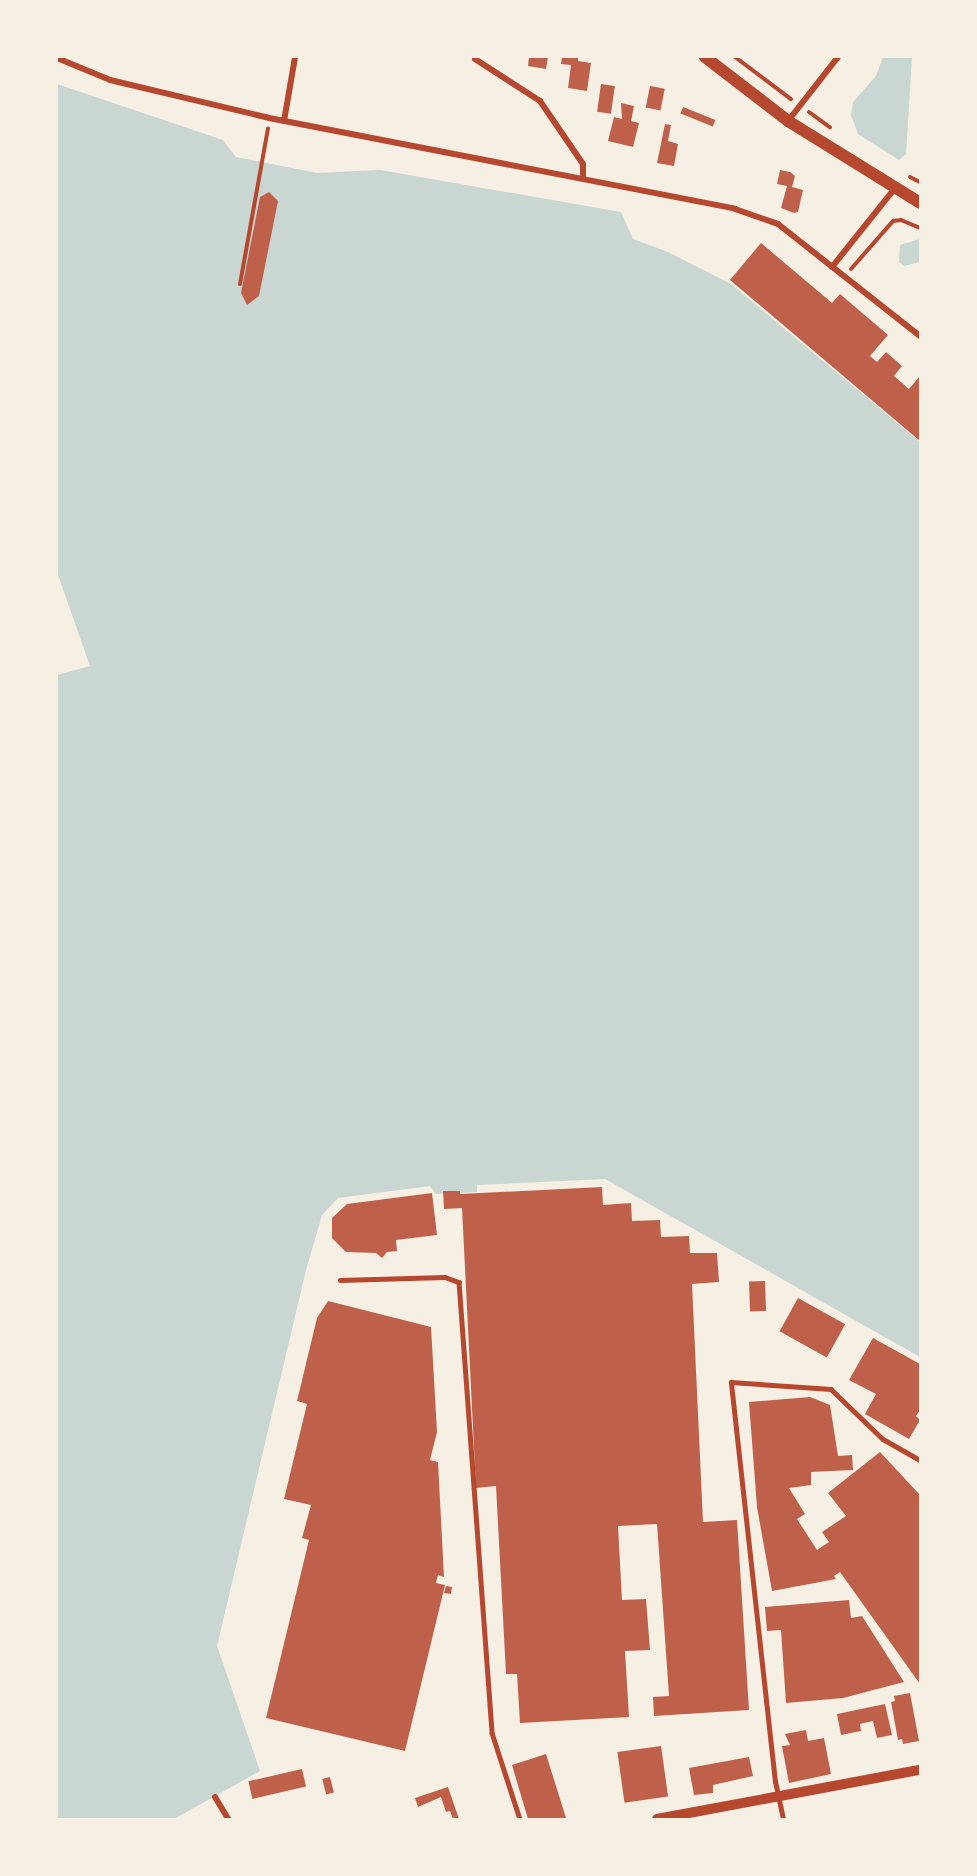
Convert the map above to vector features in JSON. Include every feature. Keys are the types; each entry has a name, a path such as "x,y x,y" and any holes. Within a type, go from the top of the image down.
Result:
{"main road":[{"path":"705,57 788,121 920,203"}],"street":[{"path":"284,121 295,57"},
{"path":"788,121 838,57"},
{"path":"57,58 110,80 269,118 674,194 767,220 778,224 920,336"},
{"path":"475,59 540,101 583,164 583,177"},
{"path":"832,267 895,188"},
{"path":"657,1819 920,1770"},
{"path":"215,1797 228,1819"}],"lane":[{"path":"340,1280 445,1276 459,1282 492,1733 520,1819"},
{"path":"783,1819 731,1382 831,1389 883,1438 920,1460"}],"path":[{"path":"735,57 833,129"},
{"path":"240,284 269,118"},
{"path":"904,174 920,182"},
{"path":"844,277 893,221 901,220 920,228"}],"shaded area":[{"path":"883,57 912,57 906,154 899,160 858,134 851,115 853,102 876,76"},
{"path":"57,84 223,140 236,157 317,173 380,170 621,212 633,239 668,252 731,284 920,442 920,1357 605,1179 477,1185 477,1192 436,1194 430,1186 338,1198 322,1215 306,1270 217,1646 260,1771 174,1819 57,1819 57,675 90,666 57,572"},
{"path":"920,239 920,262 904,266 899,262 900,245"}],"building":[{"path":"529,57 548,57 546,69 528,66"},
{"path":"562,57 578,57 578,61 591,63 587,91 568,88 571,65 561,64"},
{"path":"601,84 615,86 611,114 597,112"},
{"path":"650,86 665,89 661,110 646,108"},
{"path":"621,103 634,106 631,121 639,123 633,147 608,141 614,117 622,119"},
{"path":"683,107 715,120 713,127 680,113"},
{"path":"665,124 671,125 668,141 678,144 674,166 657,163"},
{"path":"780,170 790,172 795,176 792,187 803,190 798,212 794,213 781,208 787,186 777,184"},
{"path":"269,192 278,201 259,296 247,305 241,293 260,197"},
{"path":"761,243 832,303 840,294 888,335 870,356 877,362 886,352 902,366 894,376 909,389 920,376 920,441 730,280"},
{"path":"602,1187 603,1205 631,1203 632,1221 660,1220 661,1237 689,1236 690,1253 717,1253 719,1282 692,1284 703,1522 737,1520 749,1710 654,1716 653,1697 669,1696 657,1524 618,1526 622,1600 646,1599 650,1650 625,1651 629,1717 520,1723 517,1674 506,1674 496,1486 476,1488 462,1208 444,1209 443,1191 460,1191 460,1194"},
{"path":"432,1193 437,1235 396,1240 397,1251 387,1252 382,1258 376,1253 346,1252 332,1238 332,1218 347,1204"},
{"path":"765,1281 766,1311 750,1312 749,1282"},
{"path":"798,1298 845,1324 827,1357 780,1331"},
{"path":"328,1301 431,1327 437,1432 430,1460 438,1462 444,1577 438,1575 436,1583 445,1585 405,1751 266,1718 309,1540 302,1538 311,1505 284,1499 307,1404 297,1401 317,1318"},
{"path":"873,1338 920,1364 920,1410 916,1416 920,1420 909,1439 865,1414 876,1394 849,1380"},
{"path":"810,1397 830,1405 838,1456 852,1455 853,1470 811,1472 811,1485 789,1488 805,1514 797,1519 817,1550 829,1542 822,1532 846,1516 828,1493 880,1452 920,1495 920,1684 840,1572 834,1576 836,1579 772,1591 757,1507 749,1402"},
{"path":"446,1586 452,1587 451,1594 444,1593"},
{"path":"849,1600 851,1618 862,1616 904,1682 843,1698 786,1703 781,1630 767,1631 765,1607"},
{"path":"910,1693 919,1741 903,1744 902,1739 898,1740 891,1702 895,1701 894,1696"},
{"path":"885,1704 892,1735 877,1738 873,1721 860,1724 861,1731 841,1735 837,1714"},
{"path":"806,1730 808,1741 824,1738 831,1774 789,1783 782,1746 790,1745 785,1734"},
{"path":"661,1746 668,1797 625,1803 617,1752"},
{"path":"546,1754 566,1818 528,1819 512,1765"},
{"path":"749,1757 753,1776 713,1785 713,1793 694,1795 689,1768"},
{"path":"302,1769 306,1787 252,1799 248,1781"},
{"path":"330,1777 334,1793 326,1794 322,1779"},
{"path":"448,1787 459,1819 453,1819 450,1811 446,1812 441,1797 418,1807 415,1798"}]}
